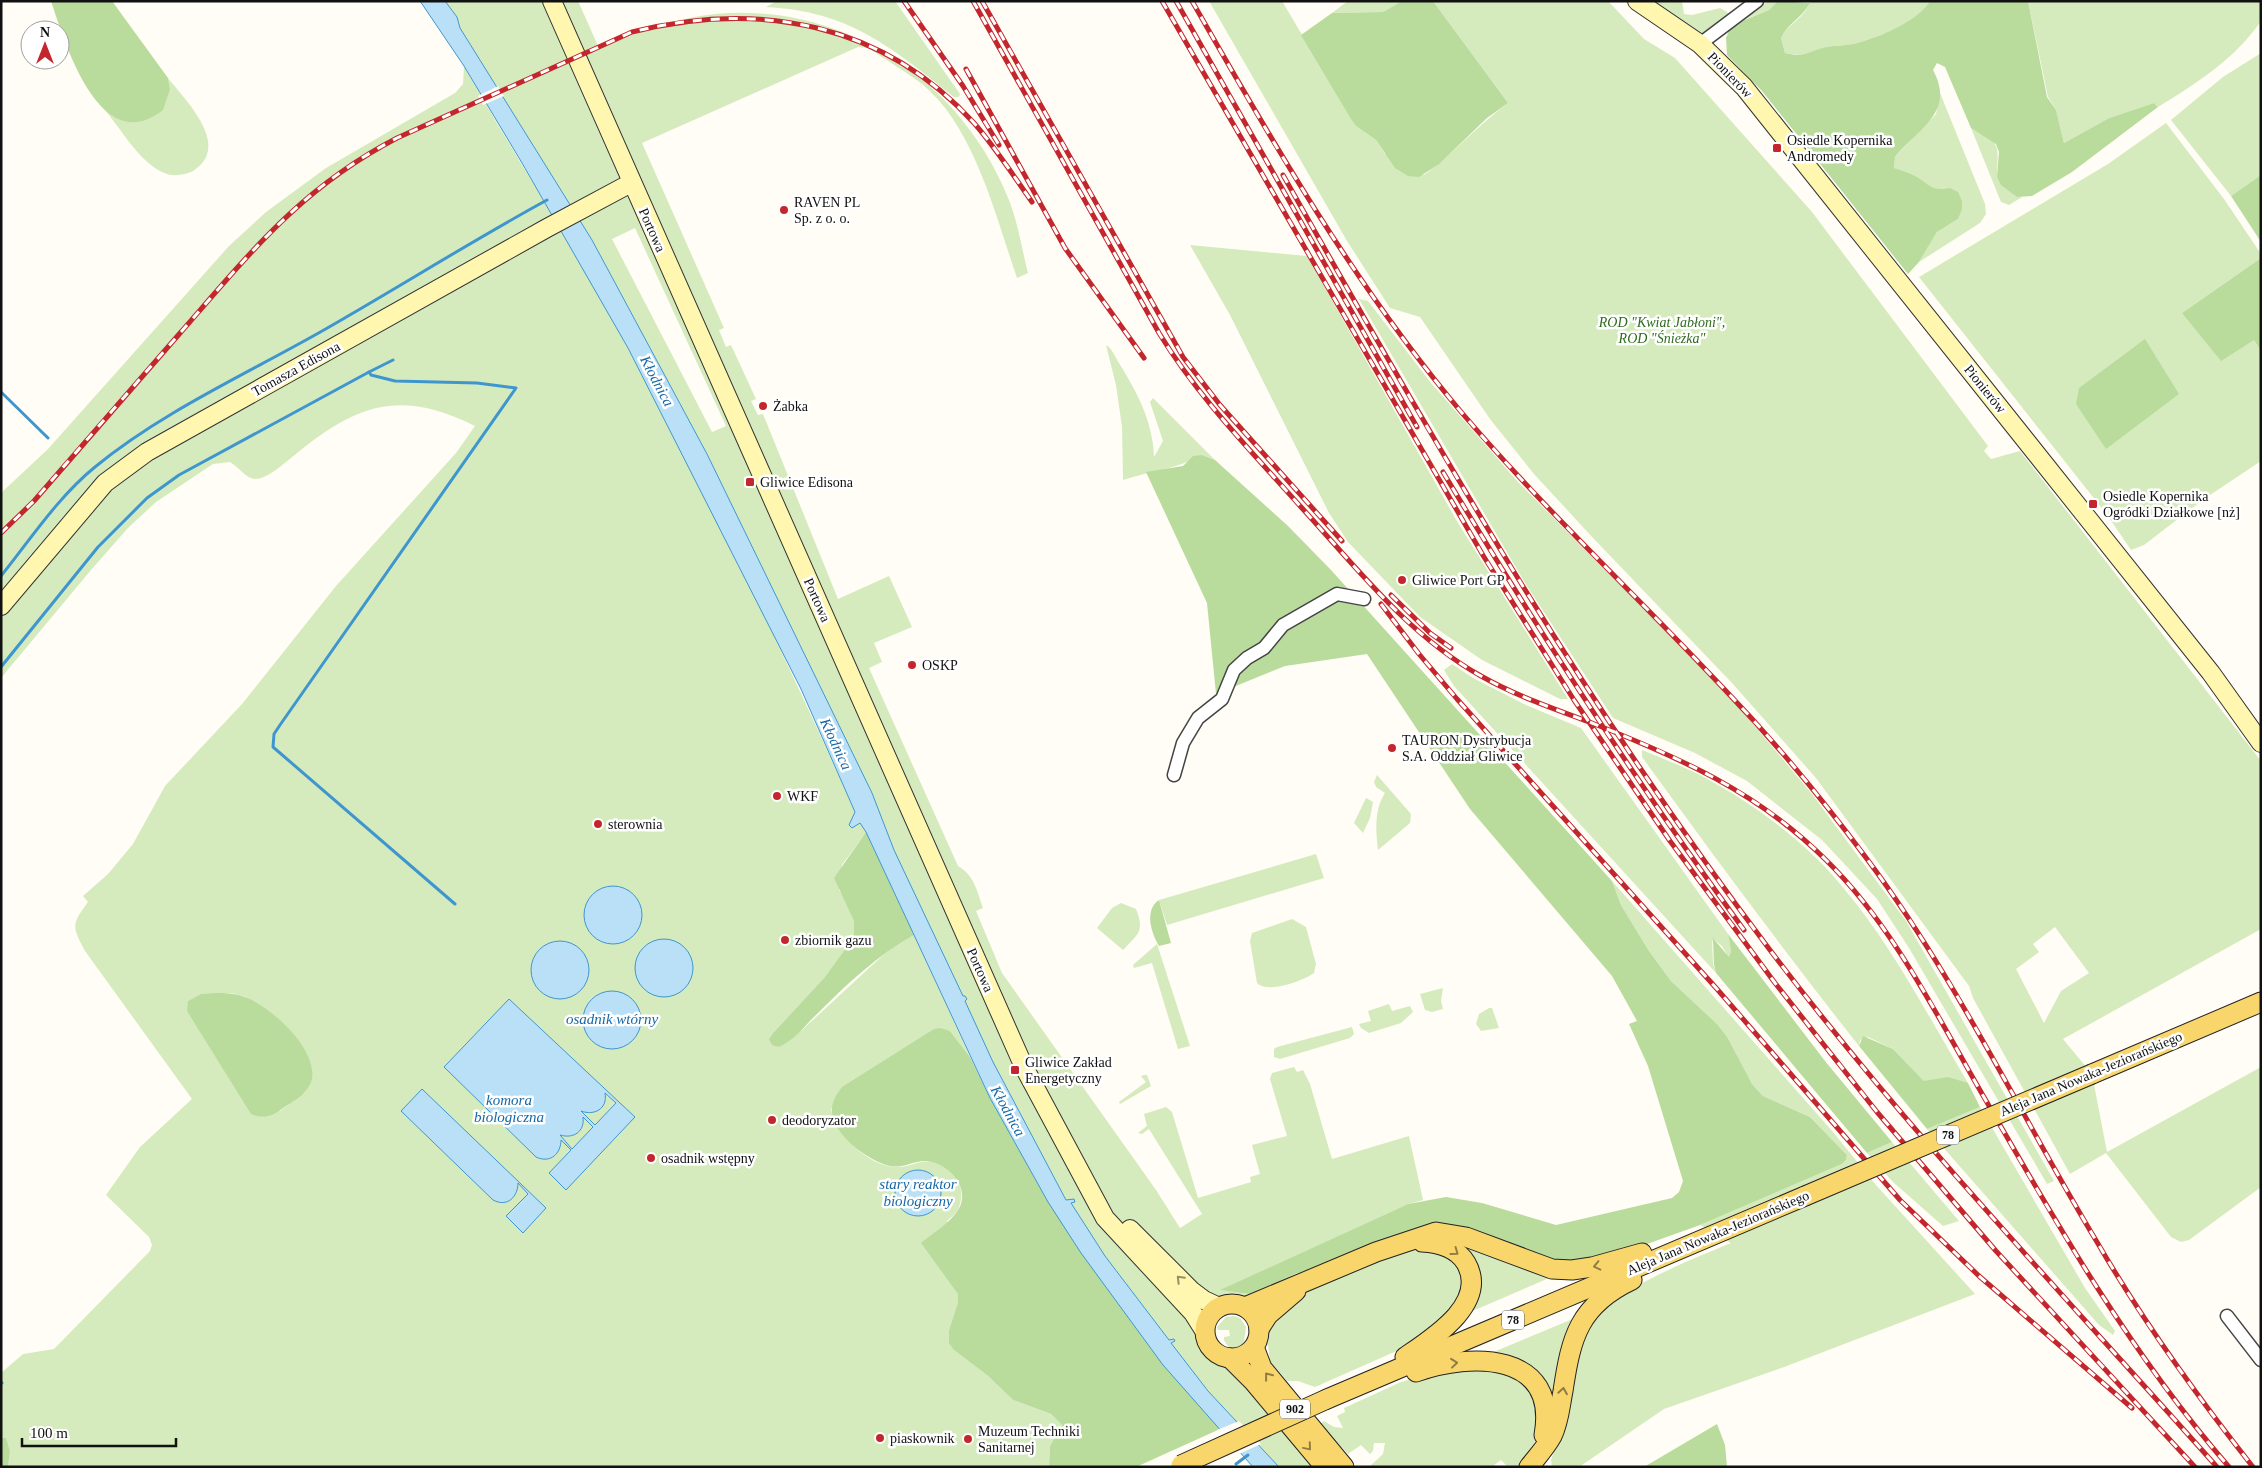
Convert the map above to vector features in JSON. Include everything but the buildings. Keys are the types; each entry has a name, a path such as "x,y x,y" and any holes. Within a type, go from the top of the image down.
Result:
{"main road":[{"name":"Aleja Jana Nowaka-Jeziorańskiego","path":"1179,1466 1334,1396 2261,1002"},
{"path":"1205,1332 1206,1322 1211,1313 1219,1307 1236,1304 1245,1307 1311,1279 1436,1232 1466,1237 1552,1269 1572,1270 1625,1259 1674,1242 1711,1235"},
{"path":"1529,1467 1552,1436 1559,1414 1568,1354 1574,1336 1592,1308 1614,1290 1678,1259 1711,1235"},
{"path":"1334,1396 1421,1346 1456,1316 1470,1294 1472,1278 1469,1269 1457,1253 1441,1244 1409,1241"},
{"path":"1230,1358 1239,1357 1256,1338 1268,1315 1311,1279"},
{"name":"902","path":"1245,1307 1252,1312 1262,1368 1344,1467"},
{"name":"902","path":"1205,1332 1209,1344 1214,1351 1230,1358 1253,1380 1325,1467"},
{"path":"1334,1396 1429,1367 1455,1362 1482,1361 1517,1367 1530,1376 1538,1386 1543,1398 1547,1413 1541,1452"}],"street":[{"name":"Portowa","path":"552,1 631,183 869,714 994,1003 1041,1101 1113,1227 1193,1313 1205,1332"},
{"name":"Pionierów","path":"1637,1 1700,44 1734,75 1756,101 2211,673 2261,743"},
{"path":"1700,44 1757,1"},
{"name":"Tomasza Edisona","path":"1,606 105,483 147,452 631,183"},
{"path":"1174,775 1183,743 1198,718 1222,699 1234,670 1247,658 1264,648 1283,625 1337,594 1364,599"},
{"name":"Portowa","path":"1092,1193 1192,1291 1219,1307"},
{"path":"2227,1316 2261,1360"}],"green space":[{"path":"51,1 112,1 168,78 170,89 163,110 141,121 121,120 104,109 89,90 70,53 70,20 58,20"},
{"path":"445,1 578,1 599,48 670,23 715,14 763,14 809,21 852,36 893,58 929,86 961,119 988,157 1009,200 1020,237 1028,273 1017,278 981,174 956,123 940,102 922,84 868,48 858,47 642,143 724,328 719,330 726,347 731,345 756,399 751,401 758,415 763,414 838,599 889,576 912,627 874,643 882,662 869,668 958,866 968,874 974,884 983,908 976,911 1002,973 1156,1190 1180,1228 1202,1214 1149,1129 1142,1134 1138,1133 1147,1126 1144,1114 1166,1107 1172,1112 1198,1198 1251,1182 1250,1177 1260,1174 1252,1145 1287,1136 1270,1079 1272,1073 1294,1067 1297,1072 1303,1070 1310,1084 1332,1159 1409,1136 1423,1200 1408,1204 1221,1290 1252,1293 1295,1274 1260,1294 1247,1297 1214,1296 1191,1321 1210,1359 1236,1373 1318,1467 1279,1467 1208,1391 1105,1256 1071,1203 1066,1200 993,1062 965,1001 967,999 965,996 963,997 894,850 872,793 707,454 592,240 460,28 457,17","holes":["635,228 726,426 712,432 612,239"]},
{"path":"777,1 895,1 960,94 959,97 954,97 889,48 846,24 796,10 766,7"},
{"name":"ROD \"Kwiat Jabłoni\", ROD \"Śnieżka\"","path":"1209,1 1282,1 1356,126 1376,140 1385,154 1424,175 1508,103 1433,1 1608,1 1644,39 1675,58 1812,212 1988,446 1984,451 1991,459 2020,451 2261,761 2261,929 2063,1039 2092,1074 2107,1152 2261,1067 2261,1187 2189,1240 2181,1242 2171,1237 2106,1153 2070,1174 1973,998 1969,986 1816,778 1732,683 1534,474 1490,419 1420,317 1390,308 1347,241","holes":["2055,927 2089,973 2061,991 2044,1023 2016,969 2039,952 2033,944"]},
{"path":"1348,1 1402,1 1383,12 1332,13"},
{"path":"1402,1 1433,1 1508,103 1487,118 1439,164 1419,177 1408,176 1395,168 1376,140 1356,126 1301,35 1332,13 1383,12"},
{"path":"1637,1 1682,1 1684,14 1692,15 1720,8 1727,12 1735,23 1700,44"},
{"path":"1768,1 1778,1 1769,10 1735,23"},
{"path":"1778,1 1810,3 1803,13 1787,28 1781,38 1785,53 1797,55 1826,47 1853,44 1876,37 1898,27 1917,15 1930,1 2028,1 2047,97 2056,110 2064,143 2109,118 2154,103 2158,107 2072,172 2032,196 2017,197 2001,185 1997,177 1999,152 1996,144 1971,128 1945,67 1937,63 1933,70 1939,85 1940,97 1937,109 1931,119 1895,157 1894,168 1913,175 1934,188 1950,188 1958,192 1962,201 1962,209 1958,219 1937,232 1919,262 1908,274 1762,91 1727,55 1726,38 1729,31 1742,21 1769,10"},
{"path":"1810,1 1930,1 1917,16 1908,22 1876,37 1853,44 1826,47 1803,54 1785,53 1781,38 1788,28 1805,12"},
{"path":"2028,1 2261,1 2261,21 2251,35 2227,59 2187,89 2158,107 2154,103 2109,118 2064,143 2056,110 2048,97"},
{"path":"2261,53 2261,175 2231,196 2171,120 2223,77"},
{"path":"464,66 628,348 717,520 802,695 855,812 853,827 860,822 866,832 842,865 839,890 848,904 854,921 854,937 824,978 774,1032 801,1031 895,945 914,935 970,1057 950,1031 831,1109 840,1130 867,1157 878,1163 900,1167 928,1161 938,1163 950,1170 958,1180 961,1200 957,1211 947,1221 951,1282 958,1294 958,1302 949,1330 954,1350 988,1376 1013,1400 1051,1414 1062,1425 1050,1446 1049,1467 8,1467 10,1451 6,1439 1,1438 1,1373 23,1354 54,1349 150,1251 152,1245 149,1237 106,1195 140,1147 192,1099 85,951 75,926 76,921 88,902 83,896 108,874 133,844 165,786 242,704 336,586 456,453 475,426 447,414 422,407 399,405 377,408 356,415 335,426 264,477 255,479 248,477 230,462 213,464 156,502 128,528 1,678 1,493 48,449 229,246 266,212 326,168 455,93 463,84","holes":["232,993 246,997 290,1030 312,1079 305,1092 280,1111 188,1001 202,994"]},
{"path":"168,78 194,111 202,123 207,136 208,149 204,161 193,171 181,175 164,173 144,159 104,109 121,119 170,89"},
{"path":"1940,93 1985,204 1986,214 1980,223 1919,262 1937,232 1958,219 1940,190 1894,168 1895,157 1936,114"},
{"path":"2166,123 2224,199 2261,254 2261,258 2182,313 2254,340 2261,351 2261,461 2204,499 2144,545 2131,550 2108,516 1919,277 2108,164"},
{"path":"1971,128 1993,141 1998,158 1997,177 2017,197 2022,197 2009,205 2001,202"},
{"path":"2261,175 2261,242 2231,196"},
{"path":"1190,245 1307,256 1458,523 1568,699 1560,699 1482,660 1420,617 1348,542 1329,513 1230,315"},
{"path":"2261,258 2261,351 2254,340 2221,361 2182,313"},
{"path":"1359,299 1368,301 1431,383 1518,482 1726,692 1812,794 1906,921 2054,1181 2047,1184 1909,948 1877,899 1822,840 1747,781 1695,753 1613,718 1525,583"},
{"path":"2145,339 2179,394 2106,449 2076,404 2079,388"},
{"path":"1106,345 1112,350 1138,396 1151,432 1154,457 1163,441 1150,402 1153,398 1215,460 1202,455 1173,467 1123,480 1122,427 1116,385"},
{"path":"1202,455 1215,460 1288,526 1331,570 1612,881 1621,905 1649,951 1671,981 1716,1023 1727,1037 1752,1084 1763,1096 1810,1117 1847,1155 1846,1160 1842,1164 1700,1225 1622,1253 1568,1263 1539,1257 1441,1226 1416,1228 1337,1261 1295,1274 1251,1294 1220,1290 1408,1204 1446,1197 1482,1203 1556,1225 1672,1198 1679,1192 1683,1181 1648,1066 1629,1024 1637,1021 1612,976 1470,809 1367,654 1285,666 1216,694 1207,603 1146,472 1183,466 1193,456"},
{"path":"1452,664 1473,678 1526,705 1581,728 1728,934 1731,951 1729,958 1722,946 1712,938 1713,964 1716,973 1454,686 1444,670"},
{"path":"1642,750 1698,774 1737,796 1793,837 1826,868 1859,908 1893,956 1968,1083 1924,1081 1893,1049 1868,1037 1860,1040 1859,1046 1695,830 1642,757"},
{"path":"1377,775 1411,814 1410,823 1378,850 1377,813 1385,793 1376,787 1374,782"},
{"path":"1366,798 1373,802 1370,818 1363,833 1354,823"},
{"path":"866,832 914,935 888,951 864,970 785,1044 779,1047 772,1045 769,1039 774,1032 824,978 854,937 854,921 834,878"},
{"path":"1316,854 1324,878 1167,925 1159,900"},
{"path":"1612,881 1833,1132 1876,1185 1975,1294 1784,1367 1664,1409 1579,1467 1552,1467 1551,1460 1564,1428 1570,1406 1582,1341 1585,1331 1594,1317 1628,1291 1650,1279 1731,1243 1700,1225 1842,1164 1846,1160 1847,1155 1810,1117 1763,1096 1752,1084 1716,1023 1671,981 1649,951 1621,905"},
{"path":"1159,900 1171,943 1159,946 1150,922 1150,916 1154,904"},
{"path":"1121,903 1136,909 1140,923 1136,936 1123,950 1097,928 1112,908"},
{"path":"1292,919 1306,927 1316,964 1314,973 1277,987 1262,986 1257,983 1250,941 1252,933"},
{"path":"1728,934 1825,1061 1892,1142 1867,1153 1716,973 1712,937 1729,957 1731,951"},
{"path":"1157,944 1190,1046 1178,1049 1152,963 1134,968 1133,965"},
{"path":"1443,988 1441,1001 1443,1009 1432,1012 1425,1010 1420,994"},
{"path":"215,993 241,996 256,1002 290,1030 300,1042 307,1055 312,1067 312,1079 308,1088 298,1098 274,1114 261,1117 251,1114 187,1011 188,1001 201,994"},
{"path":"1389,1004 1392,1011 1410,1006 1413,1012 1401,1023 1369,1033 1361,1028 1359,1024 1371,1021 1368,1011"},
{"path":"1492,1008 1499,1028 1481,1031 1476,1024 1479,1014"},
{"path":"1352,1027 1354,1034 1350,1038 1280,1059 1274,1057 1274,1049 1277,1047"},
{"path":"940,1028 950,1031 970,1057 990,1098 1048,1202 1220,1429 1136,1467 1049,1467 1050,1446 1062,1425 1051,1414 1013,1400 988,1376 954,1350 949,1343 949,1330 958,1302 958,1294 921,1243 955,1215 962,1202 960,1185 950,1172 943,1166 935,1163 922,1161 895,1167 881,1163 861,1152 843,1136 833,1117 832,1108 834,1099 842,1087 934,1029"},
{"path":"1863,1036 1893,1049 1924,1081 1948,1077 1968,1083 1980,1107 1927,1129 1859,1046"},
{"path":"1147,1075 1151,1086 1120,1104 1119,1102 1146,1082 1141,1076"},
{"path":"1980,1107 2085,1288 2115,1331 2113,1335 2099,1325 1927,1129"},
{"path":"1892,1142 1959,1221 1943,1226 1893,1182 1867,1153"},
{"path":"1456,1241 1556,1275 1468,1313"},
{"path":"1415,1250 1436,1250 1458,1263 1464,1281 1459,1300 1425,1335 1410,1345 1315,1387 1298,1381 1287,1381 1270,1361 1268,1345 1264,1344 1268,1322 1311,1286 1395,1253"},
{"path":"1234,1316 1240,1318 1246,1327 1243,1348 1234,1349 1229,1347 1224,1337 1230,1336 1229,1330 1218,1330 1217,1327 1226,1317"},
{"path":"1575,1318 1556,1407 1491,1353"},
{"path":"1454,1368 1514,1373 1539,1403 1539,1433 1524,1464 1520,1467 1508,1467 1501,1460 1494,1465 1496,1467 1369,1467 1383,1454 1385,1443 1374,1443 1373,1451 1370,1454 1361,1445 1348,1454 1320,1424 1324,1421 1334,1427 1343,1428 1337,1416 1345,1412 1344,1408 1401,1382"},
{"path":"1717,1424 1725,1445 1727,1467 1644,1467"},
{"path":"1,1438 6,1438 10,1451 8,1467 1,1467"}],"water":[{"name":"Kłodnica","path":"420,1 445,1 457,17 460,28 592,240 707,454 872,793 894,850 963,996 967,999 965,1001 993,1062 1066,1200 1074,1199 1075,1202 1071,1203 1105,1256 1169,1340 1174,1339 1175,1341 1171,1343 1208,1391 1279,1467 1253,1467 1163,1365 1081,1253 1048,1202 990,1098 866,832 860,823 852,828 849,825 855,812 801,689 628,348 464,66"},
{"path":"613,886 624,888 634,894 640,904 642,915 640,926 634,936 624,942 613,944 602,942 592,936 586,926 584,915 586,904 592,894 602,888"},
{"name":"osadnik wtórny","path":"664,939 675,941 685,947 691,957 693,968 691,979 685,989 675,995 664,997 653,995 643,989 637,979 635,968 637,957 643,947 653,941"},
{"name":"osadnik wtórny","path":"560,941 571,943 581,949 587,959 589,970 587,981 581,991 571,997 560,999 549,997 539,991 533,981 531,970 533,959 539,949 549,943"},
{"name":"osadnik wtórny","path":"612,991 623,993 633,999 639,1009 641,1020 639,1031 633,1041 623,1047 612,1049 601,1047 591,1041 585,1031 583,1020 585,1009 591,999 601,993"},
{"path":"509,999 635,1117 566,1190 549,1173 571,1150 561,1140 561,1145 554,1156 546,1159 536,1157 444,1067","holes":["605,1093 616,1103 595,1125 581,1111 591,1113 599,1110 604,1103","583,1117 593,1127 572,1149 560,1135 569,1136 577,1133 582,1127"]},
{"name":"komora biologiczna","path":"422,1089 546,1208 523,1233 506,1216 528,1194 518,1183 514,1196 508,1202 503,1203 493,1200 401,1111"},
{"name":"stary reaktor biologiczny","path":"914,1170 922,1170 931,1174 937,1180 941,1193 937,1206 931,1212 922,1216 914,1216 905,1212 899,1206 895,1197 895,1189 899,1180 905,1174"}],"pier":[{"path":"498,86 504,96 483,105 478,96"},
{"path":"1239,1421 1261,1444 1239,1454 1217,1430"}],"waterway":[{"path":"1,576 45,519 69,492 95,467 146,430 202,396 315,335 547,200"},
{"path":"393,360 369,372 371,375 395,381 477,383 516,388 280,725 274,734 273,747 455,904"},
{"path":"1,667 98,547 147,498 179,475 369,372"},
{"path":"1,392 48,438"},
{"path":"1236,1464 1248,1455"}],"railway":[{"path":"904,1 963,86 999,145"},
{"path":"973,1 1174,357 1226,423 1385,599 1430,641 1481,676 1522,696 1592,723 1687,764 1745,796 1800,836 1850,886 1872,913 1911,971 2037,1190 2096,1286 2159,1379 2229,1467"},
{"path":"982,1 1183,357 1220,405 1342,541"},
{"path":"1162,1 1484,557 1574,700 1670,841 1775,983 1877,1112 1996,1251 2195,1467"},
{"path":"1176,1 1417,427"},
{"path":"1192,1 1285,161 1351,265 1423,365 1462,413 1526,484 1763,731 1867,859 1930,951 1959,999 2069,1194 2133,1300 2211,1413 2253,1467"},
{"path":"1,533 34,501 255,249 305,200 363,157 397,138 632,32 680,23 727,19 772,20 817,28 860,42 900,62 938,89 982,132 1032,202"},
{"path":"966,69 1065,248 1144,358"},
{"path":"1283,175 1396,374 1513,571 1574,668 1702,858 1770,950 1877,1084 1932,1149 2217,1467"},
{"path":"1443,472 1514,589 1588,704 1744,930"},
{"path":"1391,595 1430,633 1451,648"},
{"path":"1381,604 1419,654 1457,699 1717,989 1900,1200 1979,1276 2132,1408"}],"place":[{"name":"Osiedle Kopernika Andromedy","path":"1777,148"},
{"name":"RAVEN PL Sp. z o. o.","path":"784,210"},
{"name":"Żabka","path":"763,406"},
{"name":"Gliwice Edisona","path":"750,482"},
{"name":"Osiedle Kopernika Ogródki Działkowe [nż]","path":"2093,504"},
{"name":"Gliwice Port GP","path":"1402,580"},
{"name":"OSKP","path":"912,665"},
{"name":"TAURON Dystrybucja S.A. Oddział Gliwice","path":"1392,748"},
{"name":"WKF","path":"777,796"},
{"name":"sterownia","path":"598,824"},
{"name":"zbiornik gazu","path":"785,940"},
{"name":"Gliwice Zakład Energetyczny","path":"1015,1070"},
{"name":"deodoryzator","path":"772,1120"},
{"name":"osadnik wstępny","path":"651,1158"},
{"name":"piaskownik","path":"880,1438"},
{"name":"Muzeum Techniki Sanitarnej","path":"968,1439"}]}
